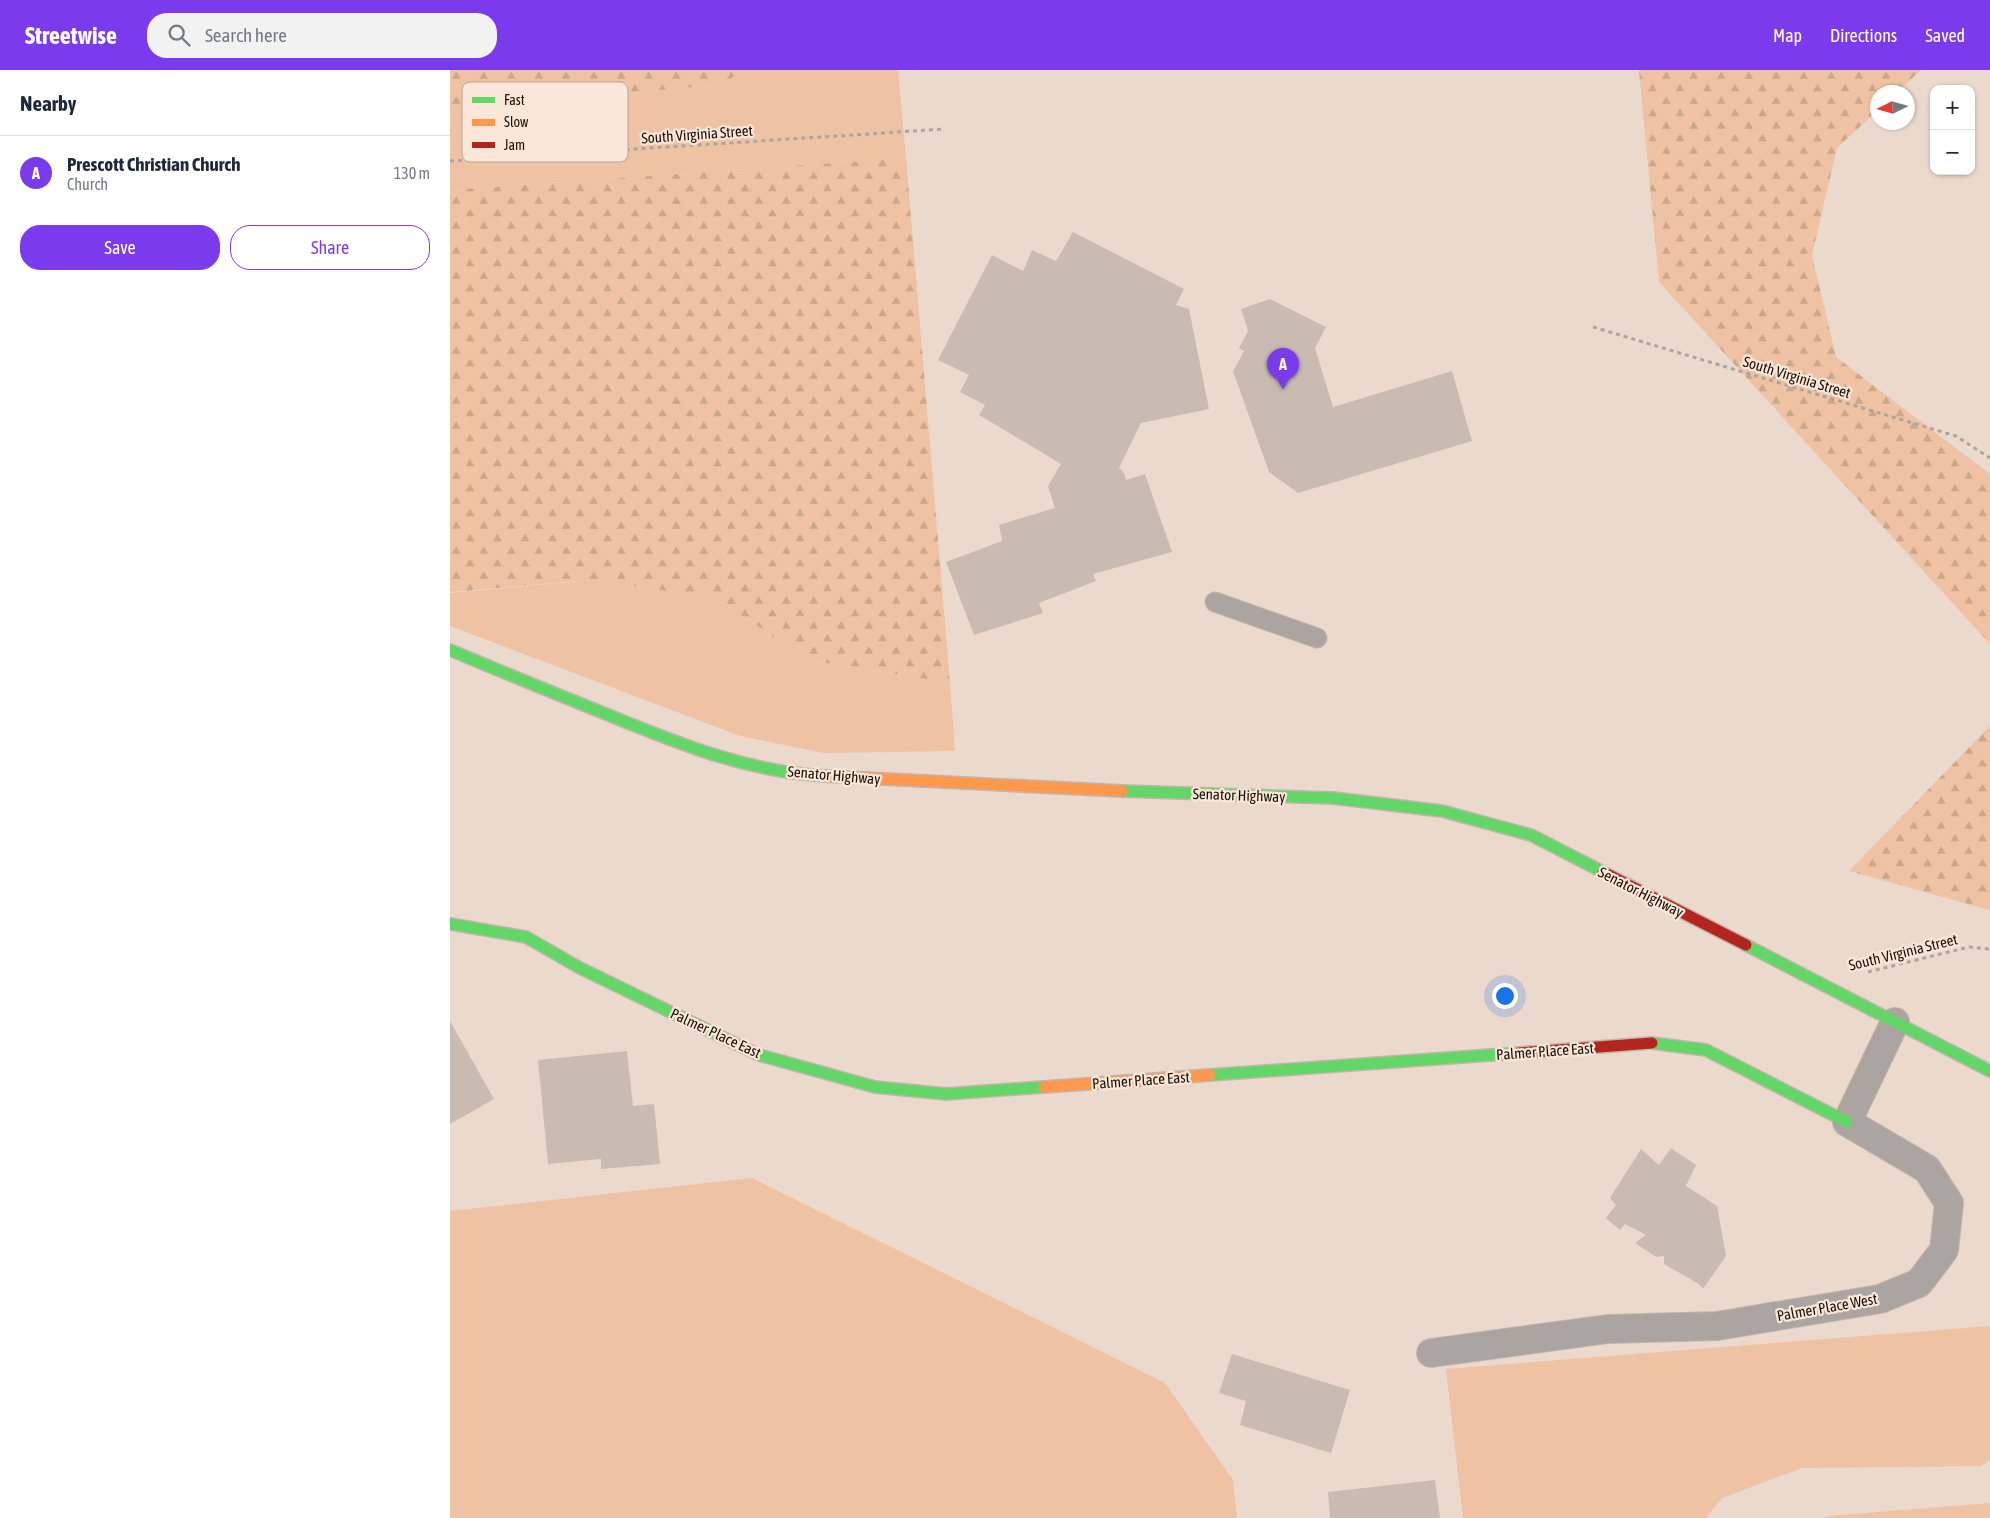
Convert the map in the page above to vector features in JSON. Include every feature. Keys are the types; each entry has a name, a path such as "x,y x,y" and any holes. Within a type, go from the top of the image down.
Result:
{"street":[{"name":"Senator Highway","path":"450,650 668,740 726,760 774,770 821,776 1044,788 1333,798 1442,811 1531,835 1990,1071"},
{"name":"Palmer Place East","path":"450,924 526,937 580,968 759,1055 875,1087 946,1094 1656,1043 1706,1050 1847,1122"},
{"path":"1847,1122 1895,1022"},
{"name":"Palmer Place West","path":"1431,1353 1608,1330 1717,1326 1880,1299 1919,1283 1944,1250 1949,1203 1927,1169 1847,1122"}],"lane":[{"path":"1215,602 1316,638"}],"path":[{"name":"South Virginia Street","path":"628,149 945,129"},
{"name":"South Virginia Street","path":"1593,327 1956,436 1990,458"},
{"name":"South Virginia Street","path":"1867,972 1969,948 1990,949"}],"green space":[{"path":"450,70 745,70 722,84 628,93 628,82 462,82 462,110 450,111"},
{"path":"745,70 898,70 906,158 450,190 450,111 462,110 462,162 628,162 628,93 722,84"},
{"path":"1639,70 1921,70 1905,85 1870,85 1870,117 1837,148 1812,255 1836,357 1990,474 1990,644 1659,282"},
{"path":"906,158 950,683 808,660 716,598 592,580 450,592 450,190"},
{"path":"592,580 716,598 808,660 950,683 955,751 824,753 740,736 450,626 450,593"},
{"path":"1990,726 1990,910 1849,871"},
{"path":"752,1178 1165,1383 1233,1480 1237,1518 450,1518 450,1211"},
{"path":"1990,1326 1990,1460 1981,1466 1802,1468 1722,1498 1706,1518 1463,1518 1446,1369"},
{"path":"1990,1503 1990,1518 1822,1518 1829,1516"}],"building":[{"path":"1073,232 1184,289 1176,305 1189,309 1209,409 1141,423 1119,468 1124,473 1126,480 1145,474 1172,552 1093,574 1096,581 1039,603 1043,613 974,635 946,562 1002,541 999,525 1055,508 1048,486 1061,464 979,415 985,405 960,392 969,375 938,360 992,255 1023,271 1032,250 1056,261"},
{"path":"1270,299 1326,327 1315,348 1333,407 1452,371 1472,441 1298,493 1269,472 1233,371 1244,351 1239,348 1248,331 1241,309"},
{"path":"450,1021 494,1099 450,1124"},
{"path":"627,1051 633,1106 654,1104 660,1164 601,1169 601,1159 548,1164 538,1060"},
{"path":"1671,1148 1696,1165 1686,1186 1717,1206 1726,1256 1703,1289 1699,1284 1664,1264 1664,1256 1656,1257 1635,1243 1646,1235 1625,1224 1620,1230 1606,1218 1616,1205 1610,1198 1641,1149 1659,1165"},
{"path":"1232,1354 1350,1390 1331,1453 1240,1425 1246,1401 1219,1393"},
{"path":"1435,1480 1440,1518 1330,1518 1328,1492"}],"traffic: fast":[{"path":"450,650 656,734 711,754 767,769 826,776"},
{"path":"1122,791 1333,798 1442,811 1531,835 1603,872"},
{"path":"450,924 526,937 580,968 759,1055 875,1087 946,1094 1044,1087"},
{"path":"1746,945 1990,1071"},
{"path":"1652,1043 1706,1050 1847,1122"},
{"path":"1210,1075 1519,1053"}],"traffic: slow":[{"path":"826,776 1122,791"},
{"path":"1044,1087 1210,1075"}],"traffic: jam":[{"path":"1603,872 1746,945"},
{"path":"1519,1053 1652,1043"}],"place":[{"name":"Prescott Christian Church","path":"1283,389"}]}
